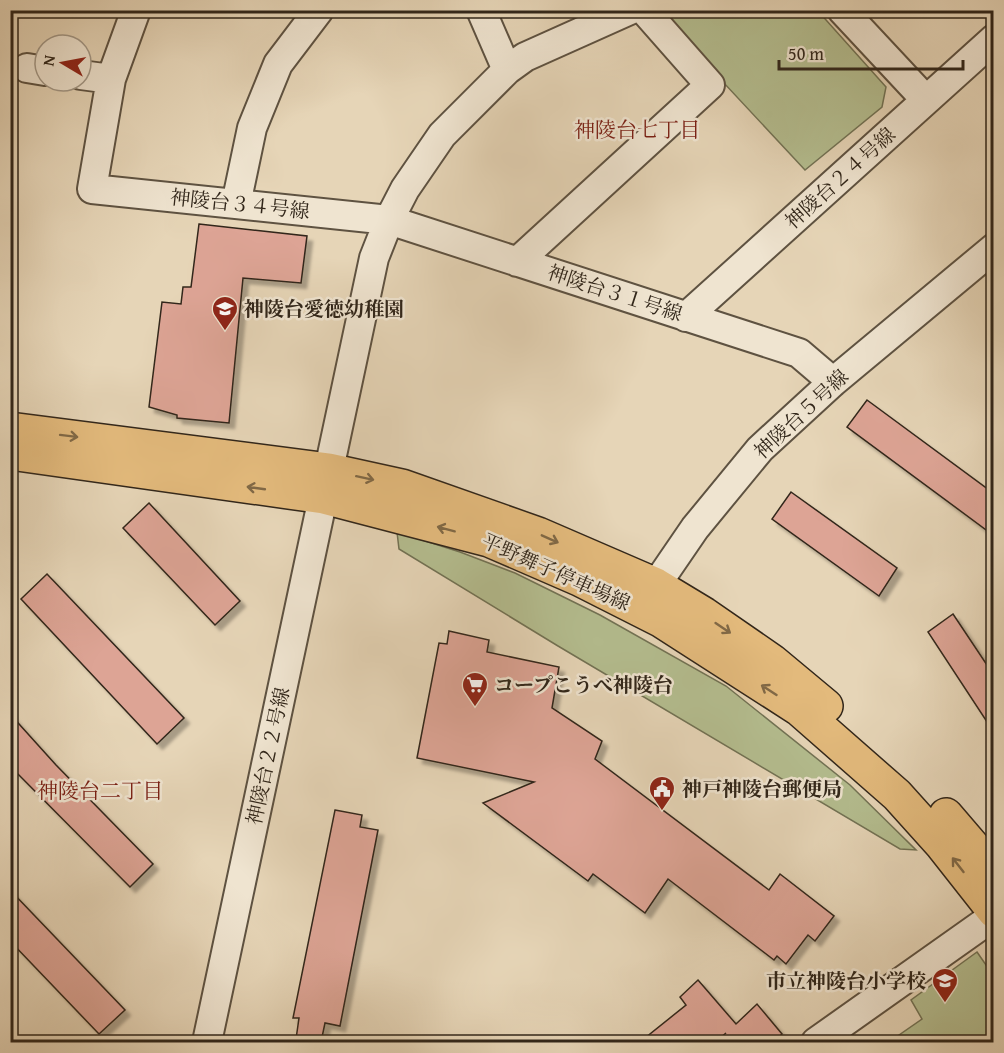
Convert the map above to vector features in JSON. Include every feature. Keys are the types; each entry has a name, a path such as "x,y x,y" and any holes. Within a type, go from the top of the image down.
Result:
{"main road":[{"name":"平野舞子停車場線","path":"10,429 326,484"},
{"name":"平野舞子停車場線","path":"10,453 326,484 402,486 538,534 651,599 704,614 772,661 858,733 931,799 993,871"},
{"name":"平野舞子停車場線","path":"651,599 662,621 799,709 897,795 942,845 993,911"}],"street":[{"path":"93,77 111,79 136,10"},
{"path":"236,204 252,128 278,64 319,10"},
{"path":"481,10 507,70"},
{"name":"神陵台２２号線","path":"207,1042 374,258 389,220 405,189 442,135 507,70 525,57 630,10"},
{"path":"517,261 710,85 644,10"},
{"path":"842,10 926,100"},
{"name":"神陵台２４号線","path":"686,316 993,39"},
{"name":"神陵台３４号線","path":"111,79 92,189 389,220"},
{"name":"神陵台３１号線","path":"389,220 799,353 833,382"},
{"name":"神陵台５号線","path":"651,599 695,528 760,449 833,382 993,248"},
{"path":"816,1042 993,915"}],"green space":[{"path":"673,11 818,11 886,87 882,107 805,170 669,24"},
{"path":"397,532 515,573 600,615 726,686 850,785 916,850 900,849 399,549"},
{"name":"市立神陵台小学校","path":"977,952 993,975 993,1042 889,1042 922,1019 911,1000"}],"building":[{"path":"199,224 307,236 301,283 243,278 229,423 177,418 177,415 149,407 162,302 181,304 183,287 191,287"},
{"path":"867,400 993,493 993,535 847,427"},
{"path":"791,492 897,568 879,596 772,519"},
{"path":"149,503 240,601 215,625 123,528"},
{"path":"47,574 184,718 157,744 21,599"},
{"path":"953,614 993,674 993,731 928,632"},
{"path":"449,631 489,640 487,652 559,667 552,708 602,741 595,759 769,890 780,874 834,916 815,941 808,935 786,964 777,956 774,960 668,879 645,913 593,874 588,881 483,803 534,782 417,758 439,643 447,644"},
{"path":"10,714 56,765 153,864 130,887 10,766"},
{"path":"335,810 362,815 360,827 378,830 340,1026 325,1023 321,1042 317,1042 296,1039 299,1018 293,1018"},
{"path":"10,890 125,1010 99,1034 10,941"},
{"path":"698,980 736,1024 757,1004 782,1034 773,1042 716,1042 726,1033 715,1042 640,1042 686,1005 680,997"}],"place":[{"name":"神陵台愛徳幼稚園","path":"225,332"},
{"name":"コープこうべ神陵台","path":"475,708"},
{"name":"神戸神陵台郵便局","path":"662,812"},
{"name":"市立神陵台小学校","path":"945,1004"}],"district":[{"name":"神陵台七丁目","path":"637,130"},
{"name":"神陵台二丁目","path":"100,791"}]}
